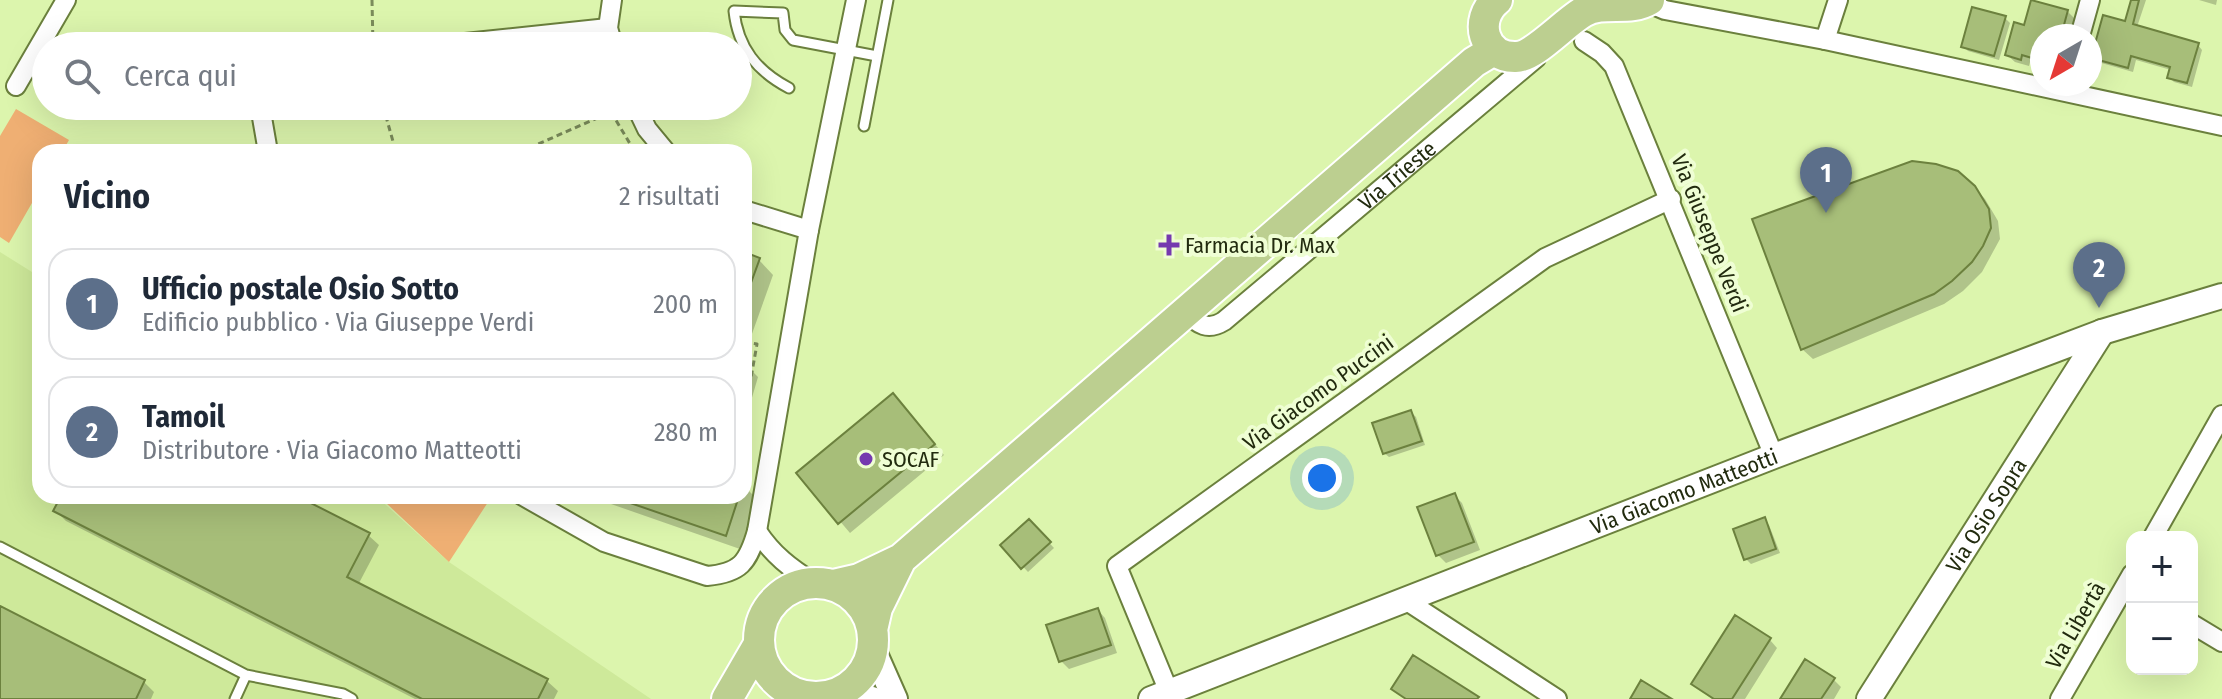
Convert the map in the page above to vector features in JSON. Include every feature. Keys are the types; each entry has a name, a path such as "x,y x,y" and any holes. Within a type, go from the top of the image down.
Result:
{"main road":[{"path":"1491,1 1483,31 1494,50 1502,55 1521,57 1587,10 1599,6 1635,6 1648,1"},
{"name":"Via Trieste","path":"901,559 1474,62 1494,50"},
{"path":"727,699 759,644 762,621 774,601 792,588 859,579 901,559"},
{"path":"744,699 790,690 813,696 837,692 852,684 863,671 877,608 901,559"},
{"path":"823,584 858,602 865,611 872,639"},
{"path":"759,644 769,671 790,690"}],"street":[{"path":"47,32 66,0"},
{"path":"610,32 612,0"},
{"path":"537,504 604,542 707,576 725,574 738,568 750,554 757,531 809,230 856,0"},
{"path":"1825,40 1838,0"},
{"path":"2083,24 2090,0"},
{"path":"1648,1 1665,10 2030,80"},
{"name":"Via Giuseppe Verdi","path":"1577,39 1602,53 1614,66 1774,456"},
{"name":"Via Trieste","path":"1186,312 1203,327 1214,327 1224,321 1547,48 1577,39"},
{"path":"16,86 32,58"},
{"path":"2101,96 2222,126"},
{"path":"261,120 266,144"},
{"path":"643,120 659,144"},
{"name":"Via Giacomo Puccini","path":"1160,695 1117,566 1545,258 1671,199"},
{"path":"752,212 809,230"},
{"name":"Via Giacomo Matteotti","path":"1160,695 2102,332 2222,296"},
{"name":"Via Osio Sopra","path":"1869,699 2102,332"},
{"path":"2156,531 2222,415"},
{"path":"757,531 770,551 788,567 823,584"},
{"name":"Via Libertà","path":"2060,699 2126,590"},
{"path":"1407,601 1557,699"},
{"path":"2198,628 2222,642"},
{"path":"872,639 895,699"},
{"path":"837,692 872,699"}],"lane":[{"path":"864,126 888,0"},
{"path":"737,32 734,11 783,13 785,30 793,40 877,56"},
{"path":"752,60 765,74 789,88"},
{"path":"0,547 246,675 343,694 352,699"},
{"path":"235,699 246,675"}],"path":[{"path":"372,0 373,32"},
{"path":"387,120 394,144"},
{"path":"538,144 593,120"},
{"path":"616,120 630,144"},
{"path":"752,343 757,344 752,372"}],"shaded area":[{"path":"16,109 69,140 67,144 32,144 32,203 9,243 0,237 0,136"},
{"path":"0,252 32,272 32,504 385,504 449,562 651,699 0,699"},
{"path":"387,504 487,504 449,562"}],"building":[{"path":"2031,0 2068,10 2064,24 2030,24 2030,57 2022,55 2021,60 2005,55 2014,22 2024,25"},
{"path":"2131,0 2139,0 2133,24 2199,43 2187,83 2167,78 2170,67 2131,56 2128,68 2102,61 2103,15 2125,21"},
{"path":"1972,7 2006,16 1994,56 1961,47"},
{"path":"1912,161 1958,171 1975,186 1989,209 1991,228 1983,246 1972,262 1934,294 1801,350 1752,219"},
{"path":"752,255 760,258 752,280"},
{"name":"SOCAF","path":"893,393 935,444 838,524 796,473"},
{"path":"1411,410 1422,441 1383,454 1372,423"},
{"path":"1455,493 1474,542 1436,556 1417,507"},
{"path":"57,504 313,504 370,533 347,577 548,679 538,699 422,699 53,511"},
{"path":"633,504 736,504 726,536"},
{"path":"1765,517 1776,549 1744,560 1733,529"},
{"path":"1029,519 1051,542 1021,569 1000,545"},
{"path":"0,606 145,680 136,699 0,699"},
{"path":"1098,608 1111,645 1059,662 1046,625"},
{"path":"1735,615 1771,638 1732,699 1714,699 1691,684"},
{"path":"1413,655 1479,697 1406,699 1391,689"},
{"path":"1805,659 1835,678 1821,699 1780,699"},
{"path":"1641,680 1672,699 1630,699"}],"place":[{"name":"Ufficio postale Osio Sotto","path":"1826,213"},
{"name":"Farmacia Dr. Max","path":"1169,245"},
{"name":"Tamoil","path":"2099,308"},
{"name":"SOCAF","path":"866,459"}]}
